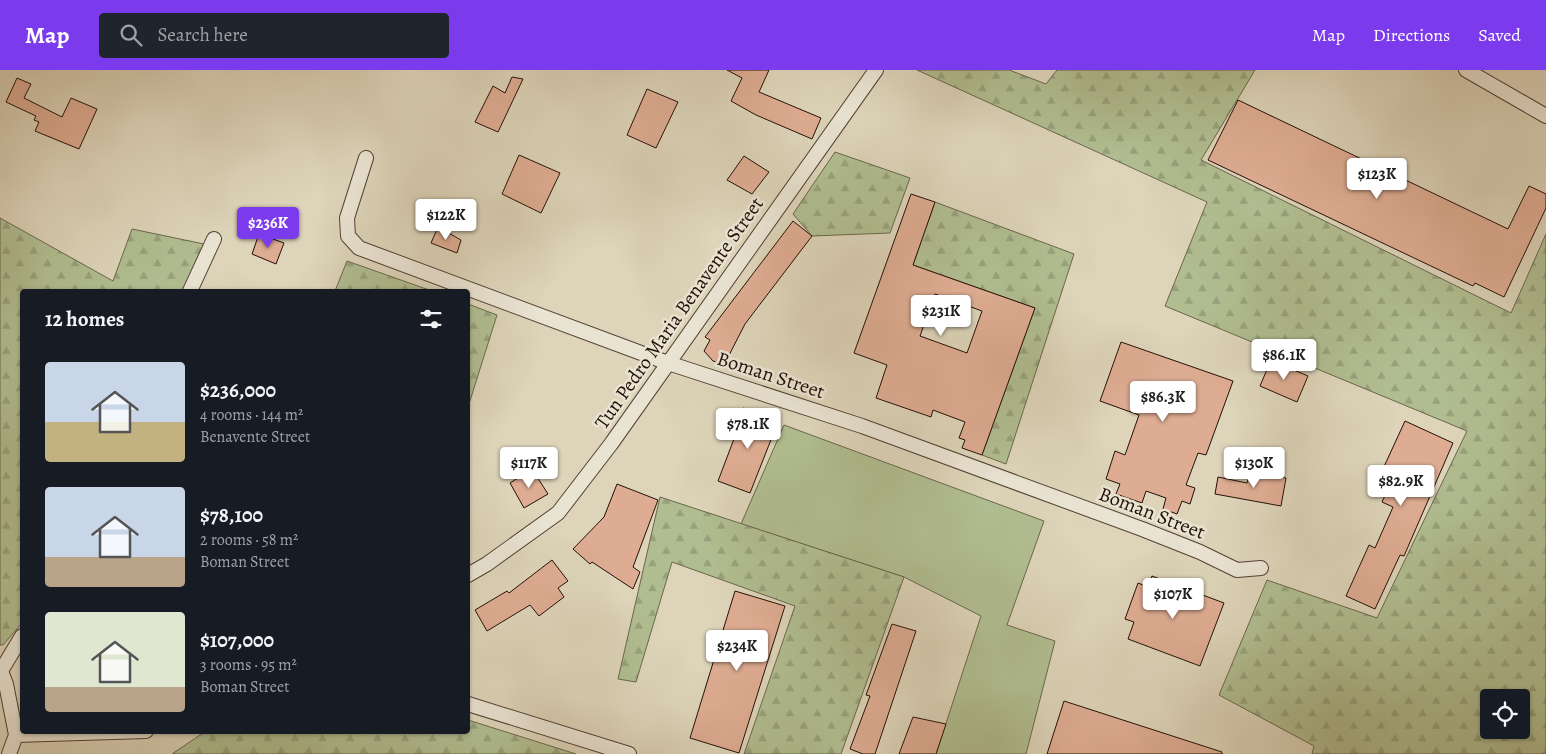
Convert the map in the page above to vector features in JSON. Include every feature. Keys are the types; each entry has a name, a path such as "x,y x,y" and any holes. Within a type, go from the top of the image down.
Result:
{"street":[{"name":"Tun Pedro Maria Benavente Street","path":"470,574 487,564 558,513 611,444 876,70"},
{"path":"1466,70 1546,116"},
{"name":"Boman Street","path":"366,158 347,218 348,236 359,248 469,289"},
{"path":"191,289 214,239"},
{"name":"Boman Street","path":"470,289 668,363 862,426 1200,552 1237,570 1261,568"},
{"path":"9,754 16,736 1,670 20,639"},
{"path":"470,705 629,754"},
{"path":"16,736 68,734"}],"green space":[{"path":"917,70 1009,70 1046,84 1057,70 1255,70 1201,160 1511,313 1546,234 1546,754 1312,754 1314,746 1219,695 1267,580 1377,618 1467,431 1165,306 1207,202"},
{"path":"835,152 910,178 890,233 812,236 793,214"},
{"path":"935,202 1074,254 1006,464 982,455 1035,308 913,265"},
{"path":"0,218 113,281 132,229 204,244 184,289 20,289 20,625 3,645 0,645"},
{"path":"347,261 426,289 336,289"},
{"path":"470,305 497,315 470,401"},
{"path":"784,425 1044,521 1007,625 1055,641 1026,754 936,754 981,616 904,577 741,524"},
{"path":"660,497 904,577 841,754 744,754 795,606 672,562 636,682 618,679"},
{"path":"470,721 576,754 172,754 202,734 470,734"}],"building":[{"path":"727,70 769,70 759,92 821,118 812,139 756,115 731,101 742,78"},
{"path":"512,77 523,79 498,132 475,122 493,86 505,93"},
{"path":"17,78 31,84 24,98 62,117 71,98 97,109 79,149 35,131 39,122 34,120 36,116 6,102"},
{"path":"647,89 678,102 656,148 627,135"},
{"path":"1238,100 1508,229 1529,186 1546,194 1546,208 1504,297 1475,283 1473,286 1208,160"},
{"path":"519,155 560,173 541,213 502,194"},
{"path":"744,156 769,172 752,194 727,180"},
{"path":"911,194 935,202 913,265 1035,308 982,455 962,448 965,440 959,438 965,422 933,410 931,417 876,398 887,365 854,353","holes":["935,294 982,311 967,353 920,336"]},
{"path":"793,221 812,236 745,324 724,365 713,361 704,351 710,340 705,337"},
{"path":"438,227 461,240 457,253 431,243"},
{"path":"259,234 284,243 276,264 252,254"},
{"path":"1121,342 1233,381 1206,455 1198,453 1186,485 1195,488 1190,504 1182,501 1177,514 1163,509 1166,498 1146,491 1142,503 1116,494 1120,484 1106,479 1115,451 1125,455 1139,415 1100,401"},
{"path":"1271,360 1308,376 1297,402 1260,386"},
{"path":"743,408 778,422 750,493 718,481 737,431 734,430"},
{"path":"1405,421 1453,443 1404,556 1400,555 1375,609 1346,596 1369,545 1375,548 1393,507 1382,502 1388,489 1376,484"},
{"path":"532,469 548,494 524,508 510,483"},
{"path":"1250,472 1286,478 1281,506 1215,494 1218,477 1247,483"},
{"path":"617,484 658,500 633,567 640,572 633,589 592,562 590,564 573,549 604,517"},
{"path":"552,560 568,581 558,588 564,597 539,616 530,605 487,631 475,610 507,591 509,593"},
{"path":"1152,576 1224,603 1200,666 1128,639 1134,622 1125,619 1138,583 1148,587"},
{"path":"735,591 785,606 739,753 690,738"},
{"path":"892,624 916,631 875,754 863,754 850,749 870,696 866,695"},
{"path":"1064,701 1222,752 1222,754 1047,754"},
{"path":"913,717 946,724 936,754 899,754"}]}
